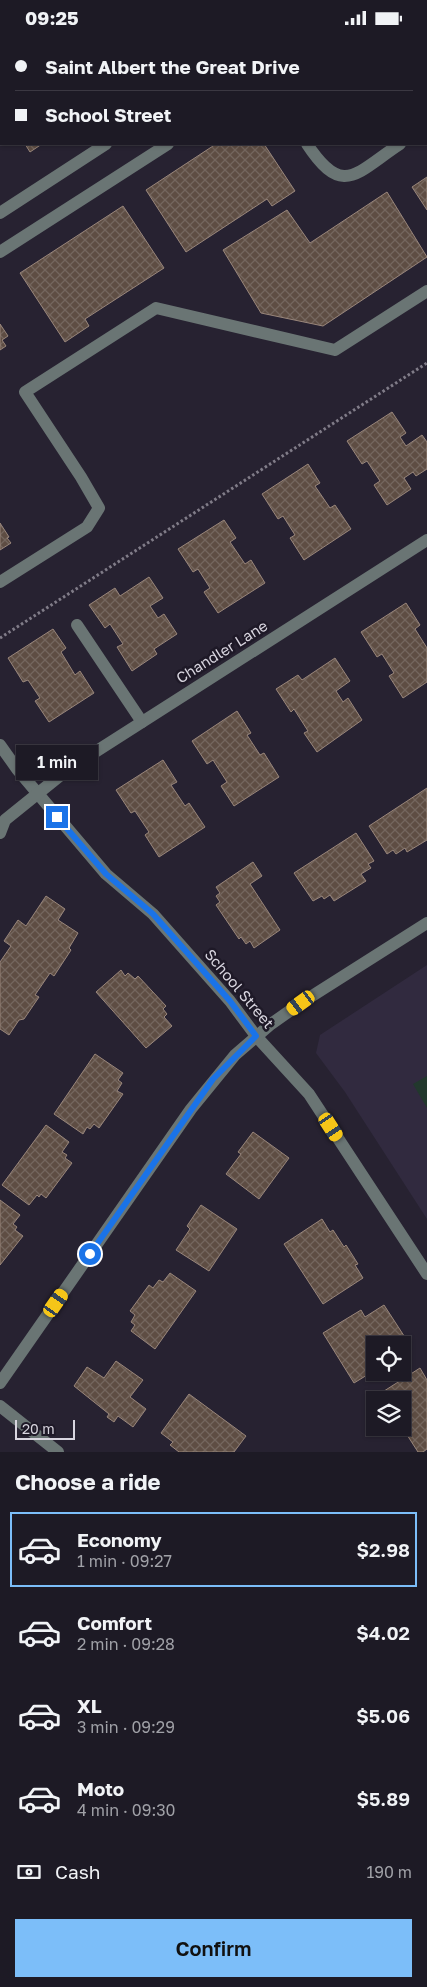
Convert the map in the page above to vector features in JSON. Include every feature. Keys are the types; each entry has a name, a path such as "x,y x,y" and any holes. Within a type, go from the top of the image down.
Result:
{"street":[{"path":"0,213 104,145"},
{"path":"0,252 166,145"},
{"path":"308,145 326,170 339,176 350,177 398,145"},
{"path":"0,582 87,527 99,508 81,477 24,392 156,309 335,350 427,291"},
{"name":"Chandler Lane","path":"0,833 5,820 36,793 67,770 427,540"},
{"path":"77,625 142,722"},
{"name":"School Street","path":"0,745 36,793 106,874 153,914 230,1001 256,1036 310,1094 427,1274"},
{"path":"0,1383 191,1109 224,1067 256,1036 301,1003 427,923"},
{"path":"0,1406 58,1452"}],"path":[{"path":"0,637 427,363"}],"shaded area":[{"path":"427,965 427,1219 345,1092 316,1053 320,1035"}],"green space":[{"path":"427,1076 427,1108 413,1084"}],"building":[{"path":"26,145 40,145 30,152"},
{"path":"214,145 265,145 295,191 272,206 267,199 186,252 146,190"},
{"path":"427,177 427,210 412,187"},
{"path":"387,192 427,257 323,326 261,313 223,250 287,210 310,243"},
{"path":"123,206 164,268 85,319 89,326 65,342 20,273"},
{"path":"0,324 8,336 2,340 6,346 0,350"},
{"path":"392,412 406,433 400,437 406,446 422,435 427,442 427,469 416,476 413,472 404,478 411,489 387,505 374,485 380,481 367,461 362,464 347,441"},
{"path":"308,464 320,483 315,486 330,508 335,505 351,529 304,560 290,538 295,535 283,516 278,519 262,494"},
{"path":"224,520 236,538 230,542 245,564 251,560 265,583 218,613 204,592 210,588 198,569 193,572 178,549"},
{"path":"0,523 11,543 0,550"},
{"path":"149,577 163,598 150,606 158,618 164,614 177,634 154,649 157,654 132,671 117,647 123,644 110,624 105,628 89,605 115,588 120,596"},
{"path":"406,603 420,625 415,629 427,648 427,682 403,698 389,676 394,673 382,654 377,657 361,632"},
{"path":"53,629 66,648 61,652 75,675 80,671 94,693 49,722 35,701 40,698 28,680 23,682 8,658"},
{"path":"335,658 350,681 336,691 343,702 348,698 362,720 317,752 304,733 308,731 294,709 291,712 276,689 298,675 302,680"},
{"path":"237,711 251,733 247,735 260,755 264,753 279,777 234,806 221,786 227,782 213,760 207,764 192,741"},
{"path":"163,760 177,782 171,785 185,806 189,803 205,827 159,857 145,835 149,832 135,811 131,813 116,790"},
{"path":"427,788 427,840 407,852 405,848 396,854 393,850 387,854 369,826"},
{"path":"356,833 374,861 368,864 371,868 361,874 366,881 334,901 330,895 324,899 322,896 313,901 294,873"},
{"path":"253,862 262,876 250,884 280,930 254,948 250,941 246,944 241,937 239,939 216,905 220,902 216,896 220,893 216,887"},
{"path":"46,896 65,909 58,920 78,933 69,948 71,950 54,976 50,973 35,995 39,997 24,1019 19,1020 9,1035 0,1029 0,962 11,946 4,941 18,920 26,926"},
{"path":"121,970 125,976 128,973 135,979 138,976 166,1006 163,1009 167,1014 164,1017 172,1026 146,1048 96,992"},
{"path":"95,1054 123,1073 118,1080 122,1083 117,1091 123,1094 99,1128 94,1124 90,1129 87,1127 83,1134 54,1114"},
{"path":"46,1125 69,1142 62,1152 67,1155 65,1158 72,1163 46,1198 41,1194 39,1197 37,1195 29,1205 2,1185"},
{"path":"253,1132 289,1158 259,1199 226,1174 241,1154 238,1152"},
{"path":"0,1200 20,1215 13,1224 17,1227 15,1230 23,1236 0,1265"},
{"path":"201,1205 237,1229 209,1271 176,1250 190,1229 187,1226"},
{"path":"322,1219 330,1232 333,1230 344,1247 346,1245 358,1264 355,1265 363,1278 323,1304 284,1244"},
{"path":"170,1273 196,1291 155,1349 131,1331 135,1325 131,1322 135,1315 130,1311 149,1285 153,1288 159,1280 163,1282"},
{"path":"384,1305 404,1336 366,1336 366,1376 354,1383 323,1333 361,1310 365,1317"},
{"path":"116,1361 143,1380 130,1397 146,1409 133,1427 118,1416 114,1422 107,1417 109,1414 74,1386 87,1367 104,1378"},
{"path":"420,1368 427,1380 427,1449 423,1452 418,1452 408,1436 411,1436 411,1391 384,1391 400,1381 411,1381 411,1374"},
{"path":"189,1394 246,1436 234,1452 179,1452 170,1445 173,1442 161,1433"}],"route":[{"path":"57,817 106,874 153,914 230,1001 256,1036 213,1079 90,1254"}]}
